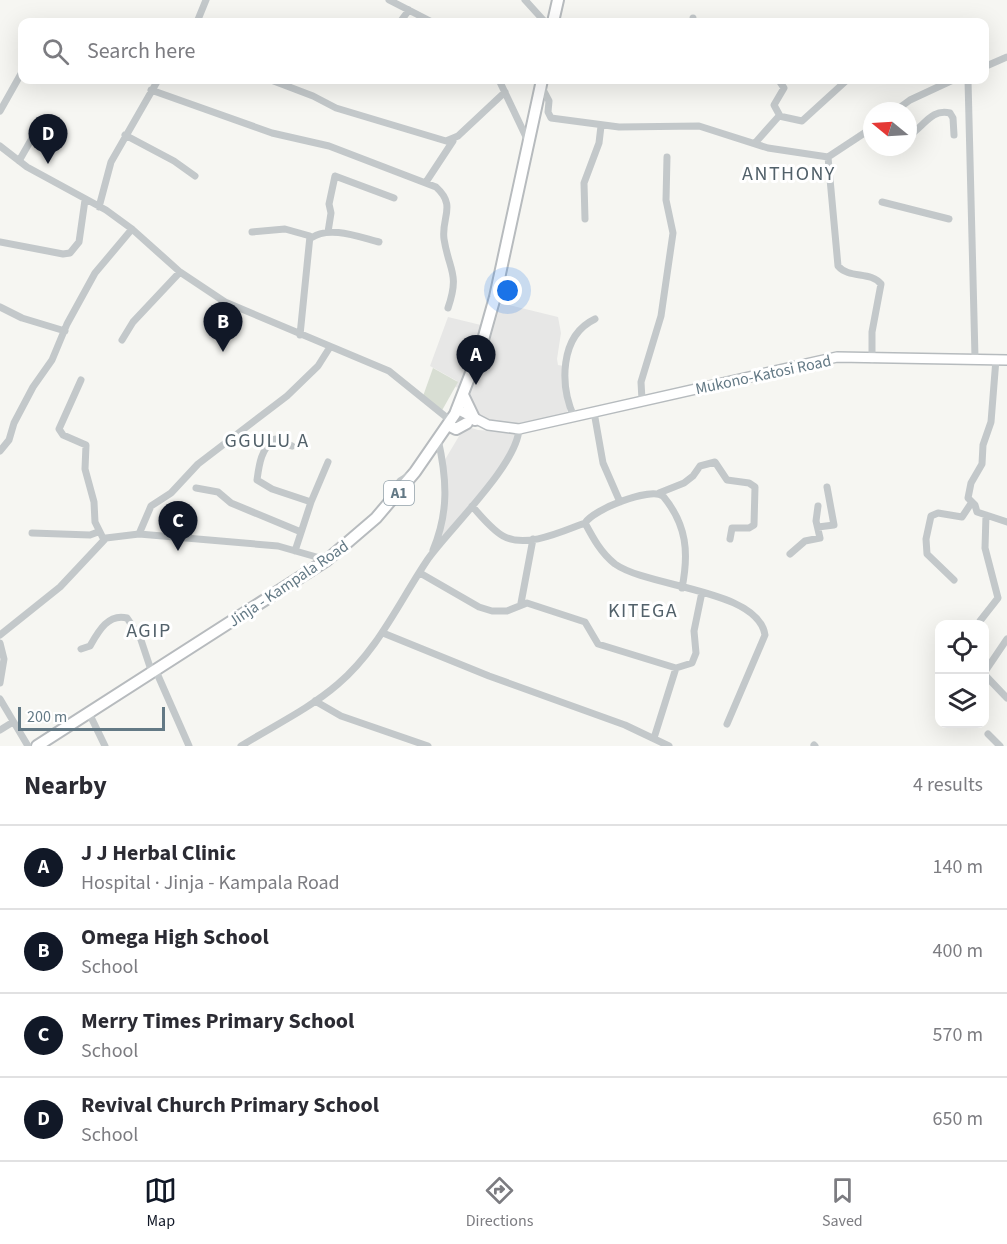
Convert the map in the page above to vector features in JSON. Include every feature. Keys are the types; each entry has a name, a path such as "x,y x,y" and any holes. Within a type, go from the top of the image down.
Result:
{"highway":[{"path":"554,18 558,0"},
{"name":"Jinja - Kampala Road","path":"36,746 327,560 376,519 415,472 453,418 489,319 541,84"},
{"path":"453,418 456,429 471,422 463,395"}],"main road":[{"name":"Mukono-Katosi Road","path":"453,418 497,431 520,429 837,357 872,359 915,356 975,357 1007,360"}],"street":[{"path":"198,18 206,0"},
{"path":"389,0 424,18"},
{"path":"525,0 541,18"},
{"path":"403,18 409,10"},
{"path":"989,66 1007,57"},
{"path":"0,111 18,79"},
{"path":"99,207 107,172 124,135 156,84"},
{"path":"282,84 336,108 417,131 433,139 453,141"},
{"path":"501,84 528,141"},
{"path":"541,84 549,101 548,112 551,118 601,126 699,126 755,143 828,158 863,134"},
{"path":"781,84 784,88 774,105 780,116 802,121 843,84"},
{"path":"907,102 944,84"},
{"path":"968,84 975,357"},
{"path":"151,90 272,133 330,146 426,182 444,194 448,205 444,237 455,274 455,288 448,308"},
{"path":"426,182 453,141 505,92"},
{"path":"917,129 936,113 942,111 950,113 953,118 954,135"},
{"path":"755,143 780,116"},
{"path":"19,161 39,126 44,124"},
{"path":"585,219 582,198 584,183 599,143 601,126"},
{"path":"124,135 174,161 195,176"},
{"path":"1,148 132,229 180,272 225,302 389,371 453,418"},
{"path":"642,400 641,382 661,316 674,233 666,200 667,157"},
{"path":"828,158 838,266 847,273 875,278 881,284 872,332 872,359"},
{"path":"328,232 331,213 329,204 335,176 394,198"},
{"path":"0,242 63,254 70,253 79,242 85,200"},
{"path":"882,202 949,219"},
{"path":"0,451 9,440 33,387 52,360 64,331 95,273 132,229"},
{"path":"252,232 285,229 303,232 311,238"},
{"path":"311,238 328,232 379,243"},
{"path":"300,335 311,238"},
{"path":"122,340 133,322 180,272"},
{"path":"0,307 22,318 64,331"},
{"path":"574,417 566,392 567,359 578,331 595,320"},
{"path":"139,534 151,506 171,493 198,464 287,396 318,366 330,346"},
{"path":"996,359 990,405 993,411 983,445 982,464 968,491 968,498 977,512 1007,522"},
{"path":"81,380 58,429 63,435 86,445 85,469 91,484 98,532 104,540"},
{"path":"594,412 603,463 620,502"},
{"path":"242,746 315,701 338,684 383,633 429,558 500,469 520,429"},
{"path":"292,446 275,439 271,441 261,457 256,480 272,489 311,502"},
{"path":"429,558 442,526 446,504 445,470 438,439"},
{"path":"295,551 311,502 328,462"},
{"path":"472,506 501,535 532,539 585,523 593,513 620,502 659,493 684,483 707,462 716,462 727,480 749,483 755,487 754,525 749,528 732,528 730,538"},
{"path":"818,527 834,525 827,487"},
{"path":"196,488 218,492 231,503 301,532"},
{"path":"659,493 667,501 686,542 687,554 682,588"},
{"path":"954,580 927,554 926,540 931,516 938,513 962,517 972,502"},
{"path":"790,554 806,541 820,538 818,506"},
{"path":"981,620 998,598 986,548 986,515"},
{"path":"585,523 593,539 615,563 630,572 702,592 746,609 765,629 763,642 753,658 727,724"},
{"path":"32,533 90,535 98,532"},
{"path":"0,635 60,587 104,540 139,534 278,546 327,560"},
{"path":"521,603 532,539"},
{"path":"420,573 479,607 492,611 507,611 521,603 542,607 585,622 598,644 676,668 692,663 696,653 694,631 702,592"},
{"path":"81,649 90,646 98,633 113,619 120,616 128,618 140,637 189,746"},
{"path":"383,633 489,676 553,697 669,746"},
{"path":"989,666 1007,639"},
{"path":"0,643 4,659 0,683"},
{"path":"654,738 676,668"},
{"path":"985,674 1007,698"},
{"path":"0,699 28,746"},
{"path":"315,701 341,716 428,746"},
{"path":"89,713 105,746"},
{"path":"0,730 13,722"},
{"path":"988,734 1000,746"}],"shaded area":[{"path":"501,303 558,317 561,333 557,359 558,365 564,366 568,420 521,427 467,419 466,402 486,354"},
{"path":"448,317 485,326 460,388 455,387 457,381 430,366"},
{"path":"433,368 458,382 440,414 422,399"},
{"path":"465,426 478,430 518,433 498,471 434,551 445,515 443,463"}],"place":[{"name":"Revival Church Primary School","path":"48,164"},
{"name":"Omega High School","path":"223,352"},
{"name":"J J Herbal Clinic","path":"476,385"},
{"name":"Merry Times Primary School","path":"178,551"}],"district":[{"name":"ANTHONY","path":"789,173"},
{"name":"GGULU A","path":"267,440"},
{"name":"KITEGA","path":"643,610"},
{"name":"AGIP","path":"149,630"}]}
